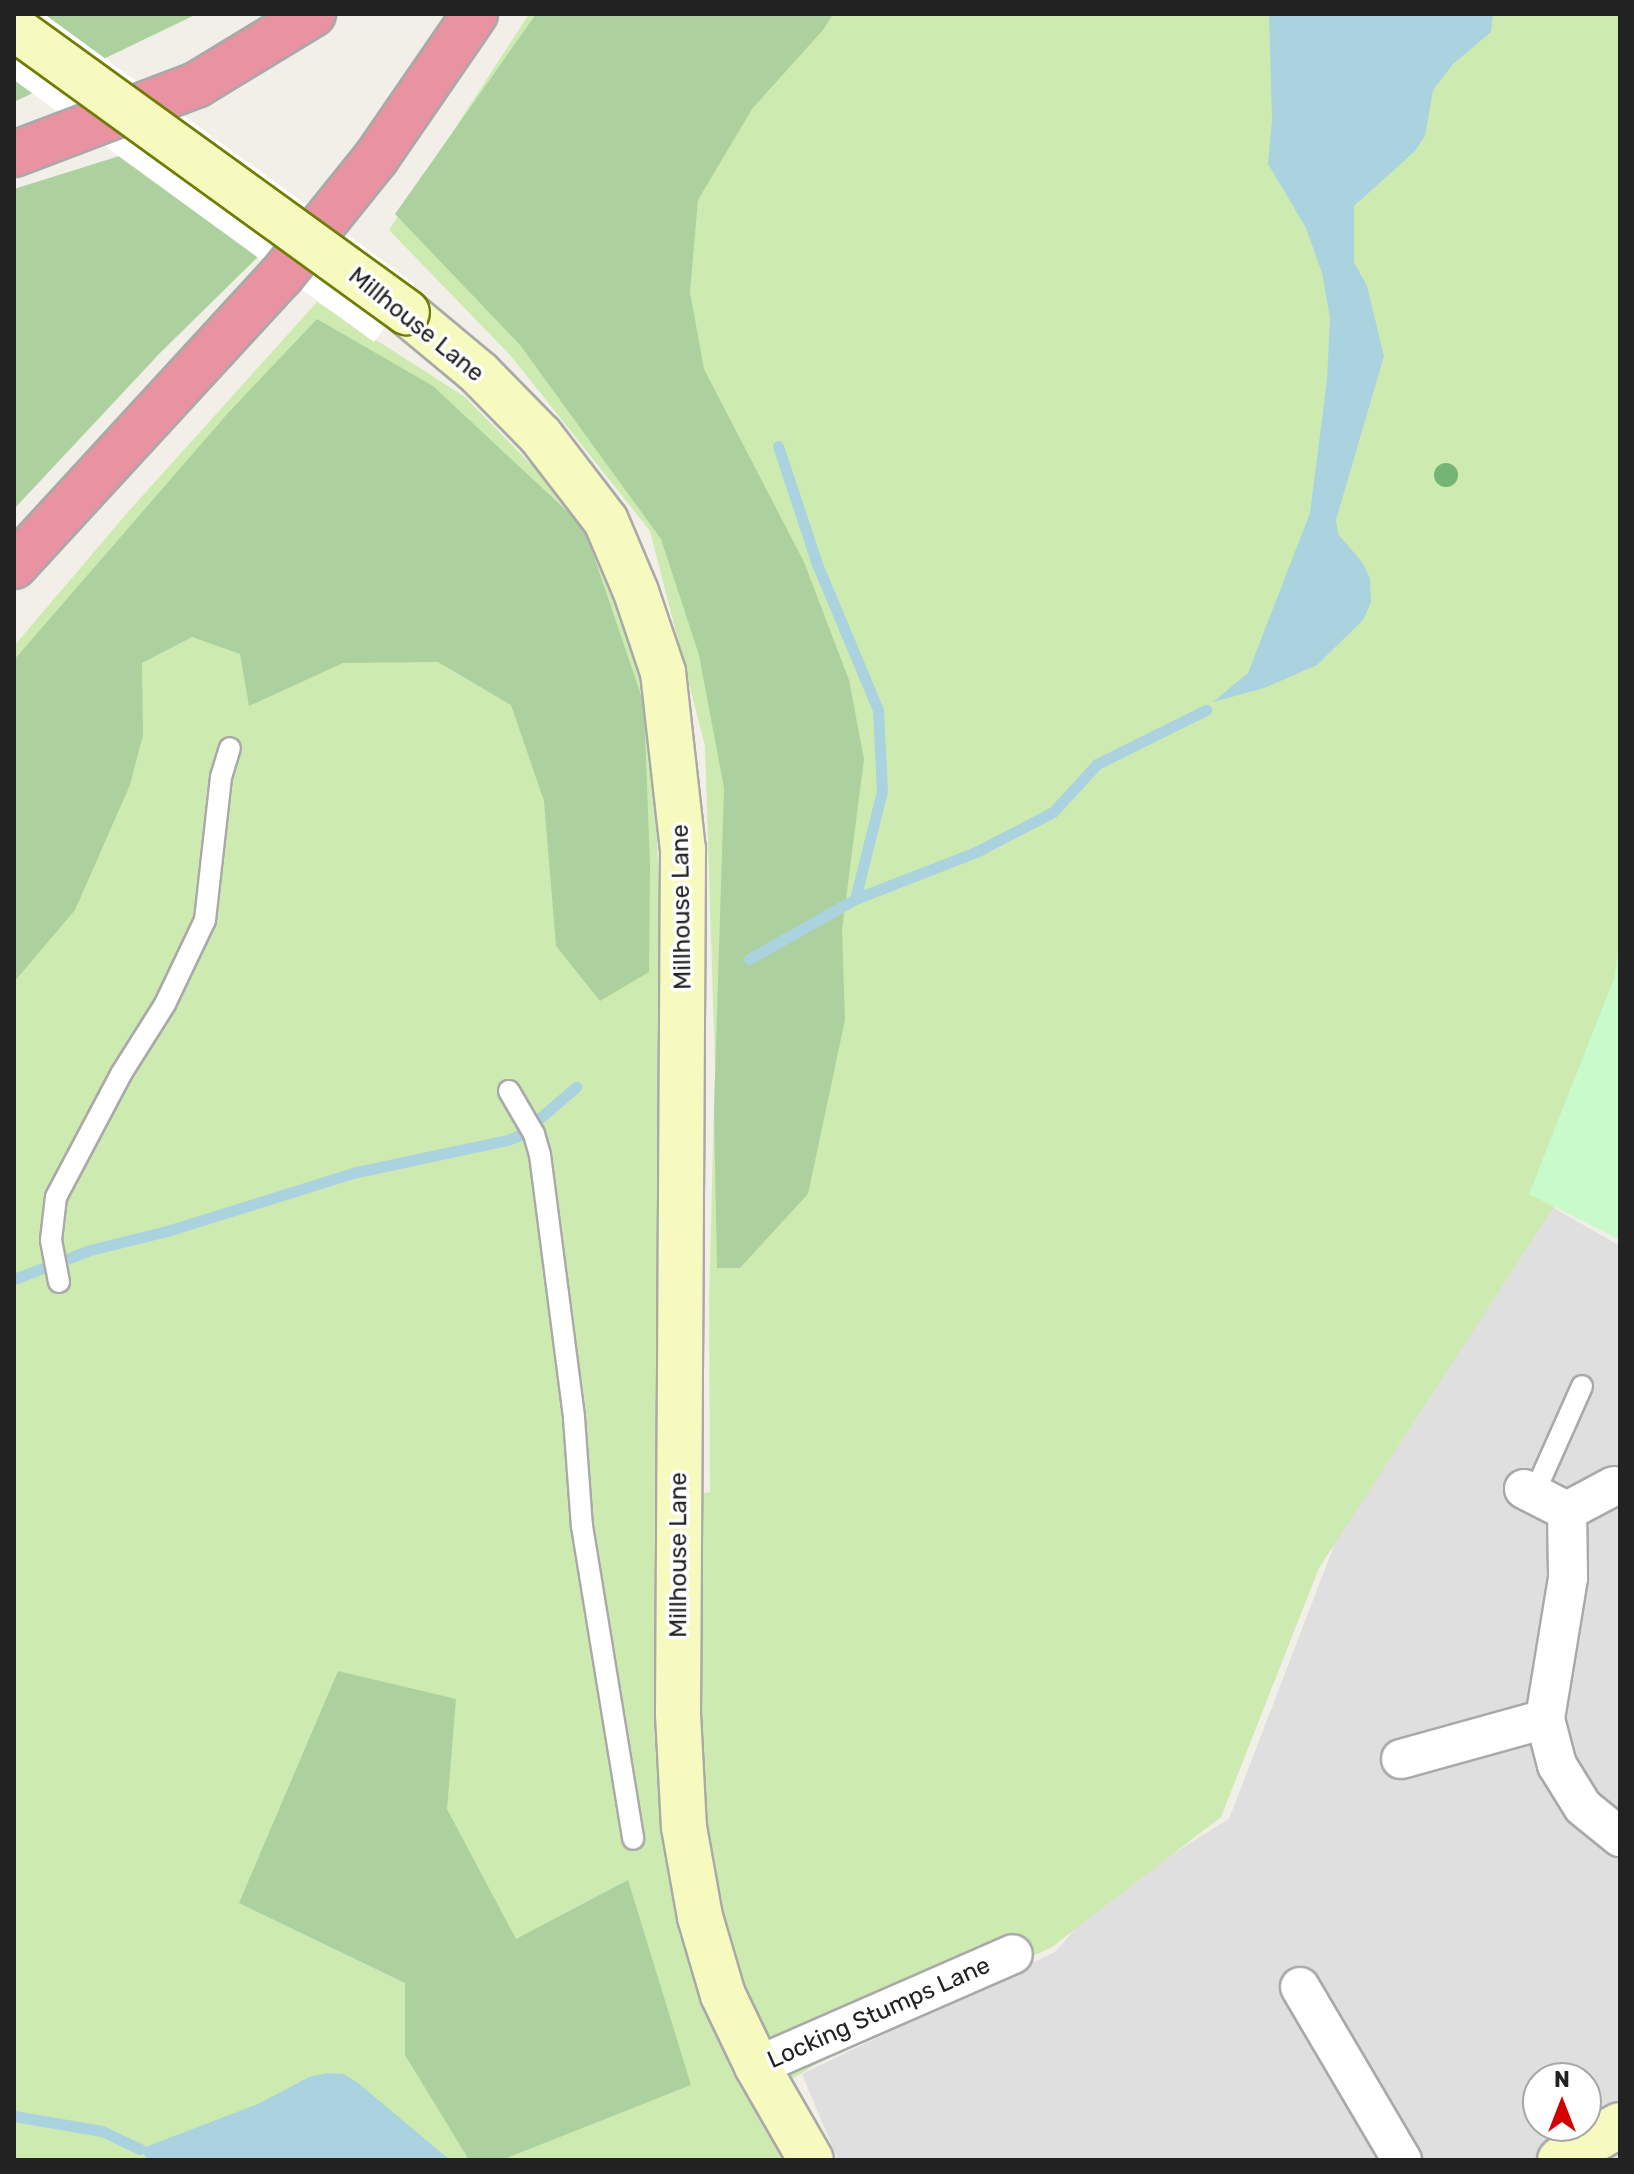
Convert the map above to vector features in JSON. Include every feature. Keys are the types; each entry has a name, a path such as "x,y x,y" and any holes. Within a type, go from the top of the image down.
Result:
{"highway":[{"path":"14,154 196,85 313,14"},
{"path":"14,566 281,276 376,158 475,14"}],"street":[{"name":"Millhouse Lane","path":"14,28 407,313 479,373 540,435 606,521 636,592 663,672 683,849 678,1714 684,1827 700,1917 723,1995 757,2066"},
{"path":"1614,1486 1542,1498 1568,1578 1545,1719 1557,1765 1583,1807 1620,1837"},
{"path":"1401,1759 1545,1719"},
{"name":"Locking Stumps Lane","path":"811,2160 757,2066 1013,1954"},
{"path":"1300,1987 1402,2160"},
{"path":"1560,2160 1620,2125"}],"lane":[{"path":"58,1280 52,1248 56,1197 121,1074 165,1004 205,920 221,777 230,748"},
{"path":"509,1091 534,1134 540,1155 574,1418 582,1526 633,1839"},
{"path":"1542,1498 1582,1386"}],"shaded area":[{"path":"1540,1200 1620,1246 1620,2160 838,2160 802,2074 1055,1952 1103,1897 1229,1819 1335,1543"}],"green space":[{"path":"14,14 197,14 14,102"},
{"path":"529,14 1620,14 1620,1105 1319,1568 1221,1817 1052,1947 851,2043 759,2099 795,2160 14,2160 14,646 127,513 317,302 465,397 593,528 652,705 662,974 662,1502 710,1492 709,1303 715,1067 705,746 650,531 511,356 389,230"},
{"path":"536,14 833,14 823,30 752,109 698,200 690,292 704,369 804,562 849,680 864,759 842,930 845,1020 808,1194 740,1268 717,1268 714,1110 724,788 699,655 661,539 520,345 395,214"},
{"path":"129,153 263,252 160,353 14,509 14,189"},
{"path":"317,319 433,386 584,527 644,704 650,865 649,972 600,1001 556,946 544,801 511,705 438,662 343,663 249,706 240,654 192,637 142,663 143,735 130,785 75,910 14,982 14,660 228,413"},
{"path":"1620,940 1620,1240 1529,1194 1614,979"},
{"path":"338,1671 456,1699 447,1809 516,1939 628,1880 691,2085 502,2160 469,2160 405,2055 405,1983 239,1903"}],"water":[{"path":"1269,14 1493,14 1491,32 1453,64 1433,90 1425,136 1415,151 1354,206 1354,262 1367,286 1384,356 1336,520 1338,534 1362,562 1370,578 1371,602 1363,620 1317,665 1264,688 1213,702 1248,673 1310,513 1327,380 1330,318 1322,273 1306,228 1268,164 1272,120"},
{"path":"327,2073 344,2074 358,2083 450,2160 148,2160 140,2149 258,2104 309,2077"}],"pier":[{"path":"14,14 44,14 415,284 374,342 14,80"}],"waterway":[{"path":"778,446 817,564 878,710 882,791 855,899"},
{"path":"749,959 855,899 976,852 1053,812 1097,764 1206,710"},
{"path":"14,1279 90,1250 167,1231 357,1172 508,1140 520,1135 576,1087"},
{"path":"14,2116 102,2131 140,2149"}]}
